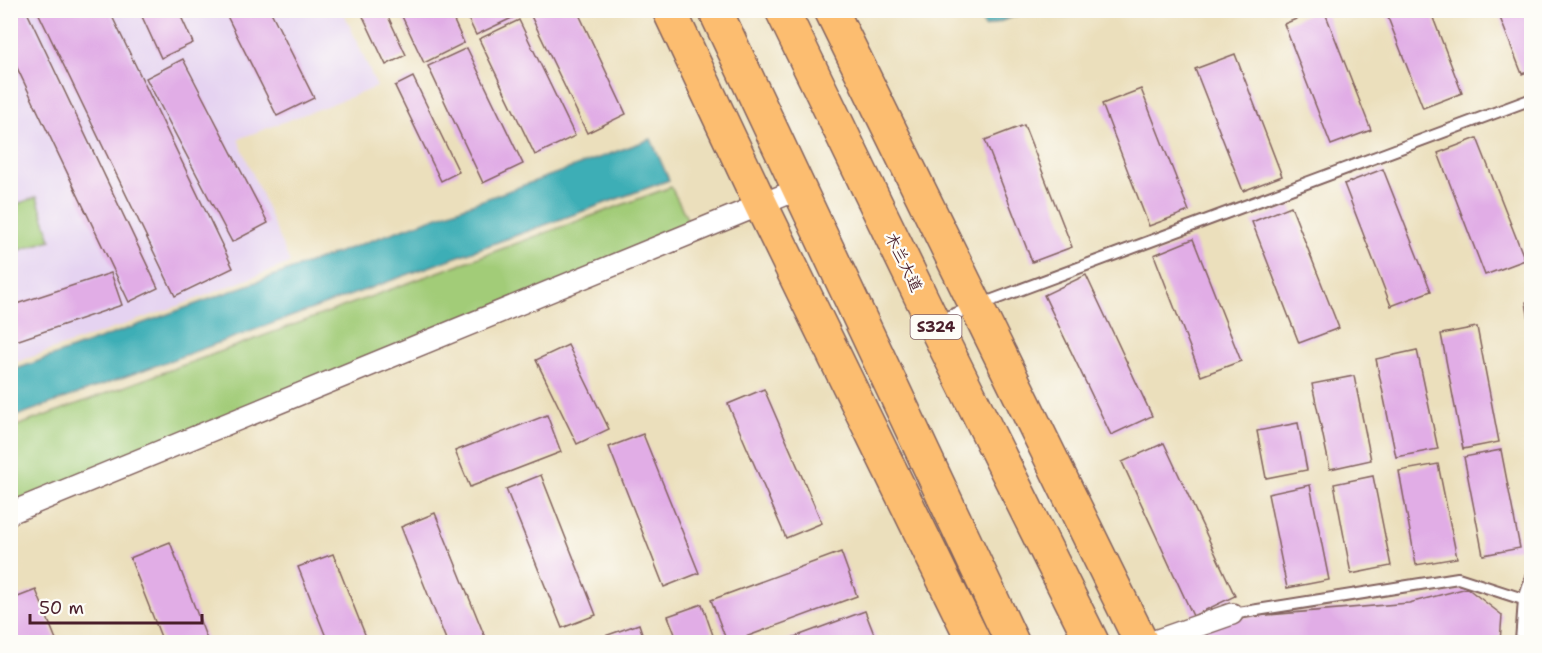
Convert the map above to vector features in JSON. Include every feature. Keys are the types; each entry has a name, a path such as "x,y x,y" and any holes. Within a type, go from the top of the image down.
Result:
{"main road":[{"path":"669,10 761,205 974,642"},
{"path":"715,10 1012,642"},
{"name":"木兰大道","path":"783,10 933,322 1092,642"},
{"path":"831,10 1141,642"}],"street":[{"path":"10,513 799,189"},
{"path":"1152,642 1232,614"}],"lane":[{"path":"933,322 1532,99"},
{"path":"1521,642 1532,575"},
{"path":"1232,614 1458,578 1528,600"}],"shaded area":[{"path":"10,11 343,11 377,87 238,139 290,263 178,306 11,364"}],"green space":[{"path":"671,187 692,228 11,503 11,428"},
{"path":"37,197 51,240 11,253 11,206"}],"water":[{"path":"991,10 1083,11 1065,17 1026,12 985,27 979,15"},
{"path":"651,139 669,180 11,418 11,371"}],"building":[{"path":"10,10 26,10 158,288 129,302 10,53"},
{"path":"37,10 109,10 233,268 175,296"},
{"path":"139,10 178,10 193,43 161,58"},
{"path":"224,10 270,10 314,98 277,116"},
{"path":"360,10 385,10 406,55 386,65"},
{"path":"399,10 449,10 464,43 424,63"},
{"path":"464,10 514,10 516,16 476,35"},
{"path":"544,10 577,10 626,114 587,133 531,16"},
{"path":"1318,10 1324,10 1371,130 1331,145 1284,24"},
{"path":"1385,10 1430,10 1462,93 1423,108"},
{"path":"1497,10 1532,10 1532,70 1522,74"},
{"path":"519,20 575,136 535,155 479,39"},
{"path":"467,48 523,164 483,183 428,66"},
{"path":"1235,54 1282,176 1243,191 1195,69"},
{"path":"183,59 268,223 232,242 146,78"},
{"path":"413,77 459,172 441,181 395,86"},
{"path":"1141,89 1189,211 1149,226 1102,104"},
{"path":"1024,125 1072,247 1032,262 985,140"},
{"path":"1477,138 1525,260 1485,275 1438,153"},
{"path":"1383,169 1431,291 1391,306 1344,184"},
{"path":"1291,206 1339,328 1299,343 1252,222"},
{"path":"1193,239 1241,361 1201,376 1154,255"},
{"path":"111,273 122,305 10,343 10,306"},
{"path":"1086,275 1152,416 1111,435 1044,295"},
{"path":"1532,301 1532,327 1530,327 1526,302"},
{"path":"1477,327 1499,442 1463,449 1441,334"},
{"path":"568,345 609,429 577,444 536,360"},
{"path":"1417,350 1438,449 1396,457 1376,359"},
{"path":"1354,376 1371,460 1330,469 1312,384"},
{"path":"764,389 822,523 786,538 728,404"},
{"path":"547,415 561,452 470,487 455,451"},
{"path":"1298,423 1307,470 1266,478 1257,431"},
{"path":"643,434 699,573 664,587 609,447"},
{"path":"1164,443 1235,596 1193,616 1122,462"},
{"path":"1501,450 1520,548 1483,555 1464,457"},
{"path":"1438,464 1457,558 1416,565 1399,471"},
{"path":"541,475 596,615 562,628 506,489"},
{"path":"1373,476 1391,566 1351,574 1334,484"},
{"path":"1310,485 1329,580 1287,588 1268,494"},
{"path":"435,513 487,642 447,642 401,527"},
{"path":"170,542 208,642 163,642 130,558"},
{"path":"841,552 857,596 727,642 711,600"},
{"path":"333,554 368,642 328,642 298,567"},
{"path":"1467,588 1502,615 1500,642 1192,642 1188,635 1232,618 1409,603"},
{"path":"36,590 57,642 10,642 10,600"},
{"path":"702,604 715,641 678,642 668,616"},
{"path":"865,611 877,642 781,642"},
{"path":"639,624 645,642 607,642 605,636"}]}
